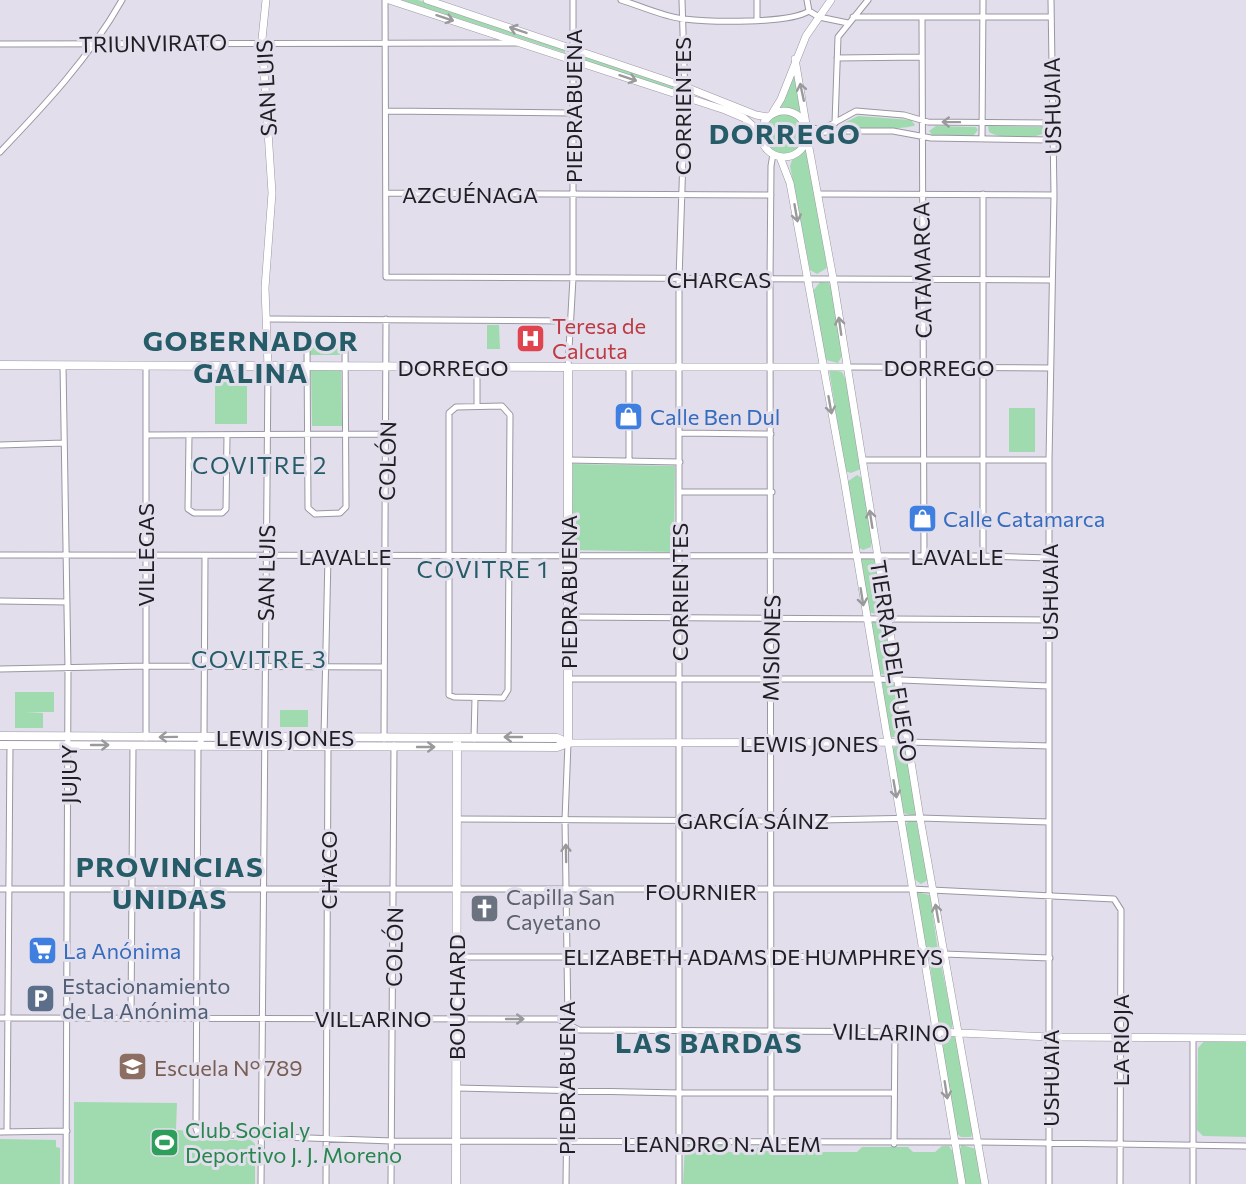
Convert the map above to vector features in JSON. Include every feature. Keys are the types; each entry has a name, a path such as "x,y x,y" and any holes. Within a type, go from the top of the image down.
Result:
{"main road":[{"name":"DORREGO","path":"0,365 568,367"},
{"name":"PIEDRABUENA","path":"568,367 568,743"},
{"name":"LEWIS JONES","path":"0,736 67,736 146,741 204,736 328,747 394,747 457,742 474,737 557,738 568,743"},
{"name":"LEWIS JONES","path":"146,741 198,746 324,737 383,737 457,742 475,746 557,747 568,743"},
{"name":"LEWIS JONES","path":"0,745 68,746 133,741"},
{"name":"BOUCHARD","path":"456,1184 457,742"}],"street":[{"path":"0,152 56,93 96,43 122,0"},
{"name":"SAN LUIS","path":"261,1184 268,366 268,319 265,288 272,193 262,42 266,0"},
{"path":"386,193 387,0 572,59 744,118 761,133 764,146 777,156 798,153 807,131"},
{"path":"427,0 683,86 756,115 770,116 792,112 798,115 807,131"},
{"name":"PIEDRABUENA","path":"568,367 573,278 573,0"},
{"path":"621,0 682,19 757,20 800,17 809,11"},
{"name":"CORRIENTES","path":"679,1184 680,279 685,97 682,0"},
{"path":"757,0 757,20"},
{"path":"807,0 809,11 819,17 848,23"},
{"path":"761,133 781,99 795,59 831,0"},
{"path":"836,131 838,38 868,0"},
{"path":"982,138 983,0"},
{"name":"USHUAIA","path":"1049,1184 1049,460 1054,195 1051,123 1051,0"},
{"path":"853,17 1050,17"},
{"name":"CATAMARCA","path":"922,18 924,557"},
{"name":"TRIUNVIRATO","path":"0,44 521,43"},
{"path":"837,58 922,57"},
{"name":"TIERRA DEL FUEGO","path":"795,59 806,113 807,131 899,680 907,742 985,1184"},
{"path":"386,111 572,113"},
{"path":"807,131 823,129 856,111 904,115 922,121 1051,123"},
{"path":"807,131 904,132 922,136 1052,140"},
{"name":"TIERRA DEL FUEGO","path":"777,156 790,183 824,367 901,818 921,954 937,1032 962,1184"},
{"name":"MISIONES","path":"771,1142 770,280 771,195 777,156"},
{"name":"AZCUÉNAGA","path":"386,193 771,195"},
{"name":"CHARCAS","path":"386,193 386,277 1052,280"},
{"path":"819,194 1054,195"},
{"path":"983,194 983,556"},
{"path":"268,319 569,321"},
{"name":"COLÓN","path":"384,747 388,367 386,319"},
{"path":"307,345 308,508 310,512 340,513 344,511 347,434 345,344"},
{"name":"JUJUY","path":"63,365 68,669 66,1184"},
{"name":"VILLEGAS","path":"146,365 146,741"},
{"path":"477,366 477,405"},
{"name":"DORREGO","path":"568,367 1050,368"},
{"path":"629,367 629,460"},
{"path":"477,405 502,406 510,415 508,690 503,698 453,697 449,694 449,413 456,407 477,405"},
{"path":"680,433 771,434"},
{"path":"146,435 387,434"},
{"path":"189,436 188,509 194,513 222,513 226,509 227,435"},
{"path":"0,445 64,443"},
{"path":"568,460 680,462"},
{"path":"862,460 1049,460"},
{"path":"680,492 772,492"},
{"name":"LAVALLE","path":"0,555 772,557 878,555 1050,558"},
{"path":"197,1018 198,746 204,736 205,556"},
{"name":"CHACO","path":"326,1184 328,747 324,737 324,665 328,556"},
{"path":"0,601 67,602"},
{"path":"568,617 1049,620"},
{"path":"0,669 324,665 384,667"},
{"path":"567,679 680,681 877,679 1049,686"},
{"path":"475,698 475,746"},
{"path":"7,1132 10,736"},
{"name":"COLÓN","path":"392,1184 395,890 393,738"},
{"path":"131,1017 133,741"},
{"name":"LEWIS JONES","path":"568,743 907,742 1049,746"},
{"name":"PIEDRABUENA","path":"566,1184 568,1024 565,820 568,743"},
{"name":"GARCÍA SÁINZ","path":"457,819 771,821 920,818 1049,822"},
{"name":"FOURNIER","path":"0,890 199,888 771,891 911,889 1050,897 1114,898"},
{"name":"LA RIOJA","path":"1114,898 1121,910 1120,1184"},
{"name":"ELIZABETH ADAMS DE HUMPHREYS","path":"456,957 680,958 944,954 1050,958"},
{"name":"VILLARINO","path":"0,1018 558,1019 579,1030 895,1031 1050,1037 1246,1038"},
{"name":"LEANDRO N. ALEM","path":"197,1018 196,1128 198,1134 392,1141 894,1144 978,1142 1050,1145 1246,1146"},
{"path":"894,1144 895,1031"},
{"path":"1193,1038 1193,1184"},
{"path":"457,1088 680,1093 893,1093"},
{"path":"0,1132 67,1131"}],"green space":[{"path":"401,0 418,0 565,50 565,53"},
{"path":"580,55 677,87 676,91 580,59"},
{"path":"796,63 804,118 788,109 777,110"},
{"path":"785,114 799,120 805,134 799,148 785,154 771,148 765,134 771,120"},
{"path":"858,116 911,120 915,125 903,128 872,129 847,129 842,126"},
{"path":"936,126 976,127 978,130 973,136 933,136 929,131"},
{"path":"988,126 1043,127 1044,133 1024,138 1008,137 989,132"},
{"path":"808,148 827,268 817,274 810,270 790,166 792,160"},
{"path":"820,282 829,283 831,287 842,356 838,363 826,360 813,291"},
{"path":"487,325 499,325 500,349 487,349"},
{"path":"340,346 340,355 310,355 310,347"},
{"path":"341,369 342,426 312,426 311,370"},
{"path":"829,369 842,372 847,382 861,469 851,473 845,471"},
{"path":"215,375 247,376 247,424 215,424"},
{"path":"1009,408 1035,408 1035,452 1009,452"},
{"path":"573,464 675,466 674,552 572,550"},
{"path":"857,475 862,478 872,541 871,547 863,550 858,547 847,482"},
{"path":"861,557 873,558 876,562 883,611 879,615 869,612"},
{"path":"871,620 883,620 885,623 894,676 880,674"},
{"path":"882,680 889,680 896,686 902,737 889,737"},
{"path":"15,692 54,692 54,712 26,712 43,713 43,728 15,728"},
{"path":"280,710 308,710 308,727 280,727"},
{"path":"900,746 906,750 917,813 915,816 903,813 891,750"},
{"path":"916,820 928,880 921,884 913,878 905,826 908,821"},
{"path":"915,892 930,895 938,951 925,950"},
{"path":"929,957 940,959 953,1023 952,1028 944,1029 938,1024"},
{"path":"948,1035 957,1037 973,1131 971,1137 961,1137 956,1133 941,1040"},
{"path":"1205,1040 1246,1041 1246,1137 1203,1136 1197,1130 1198,1048"},
{"name":"Club Social y Deportivo J. J. Moreno","path":"74,1102 177,1103 176,1130 191,1131 191,1140 251,1140 255,1144 255,1184 74,1184"},
{"path":"0,1139 56,1140 56,1147 60,1148 60,1184 0,1184"},
{"path":"685,1145 724,1145 729,1152 753,1153 758,1147 804,1147 811,1152 857,1152 862,1147 908,1147 913,1152 935,1152 942,1146 949,1146 953,1152 958,1184 683,1184"},
{"path":"962,1145 976,1149 982,1184 964,1184 959,1150"}],"place":[{"name":"Teresa de Calcuta","path":"531,338"},
{"name":"Calle Ben Dul","path":"629,416"},
{"name":"Calle Catamarca","path":"922,518"},
{"name":"Capilla San Cayetano","path":"485,909"},
{"name":"La Anónima","path":"42,950"},
{"name":"Estacionamiento de La Anónima","path":"41,998"},
{"name":"Escuela N° 789","path":"133,1067"},
{"name":"Club Social y Deportivo J. J. Moreno","path":"164,1142"}],"district":[{"name":"DORREGO","path":"785,133"},
{"name":"GOBERNADOR GALINA","path":"251,356"},
{"name":"COVITRE 2","path":"260,464"},
{"name":"COVITRE 1","path":"483,568"},
{"name":"COVITRE 3","path":"259,658"},
{"name":"PROVINCIAS UNIDAS","path":"170,882"},
{"name":"LAS BARDAS","path":"709,1042"}]}
